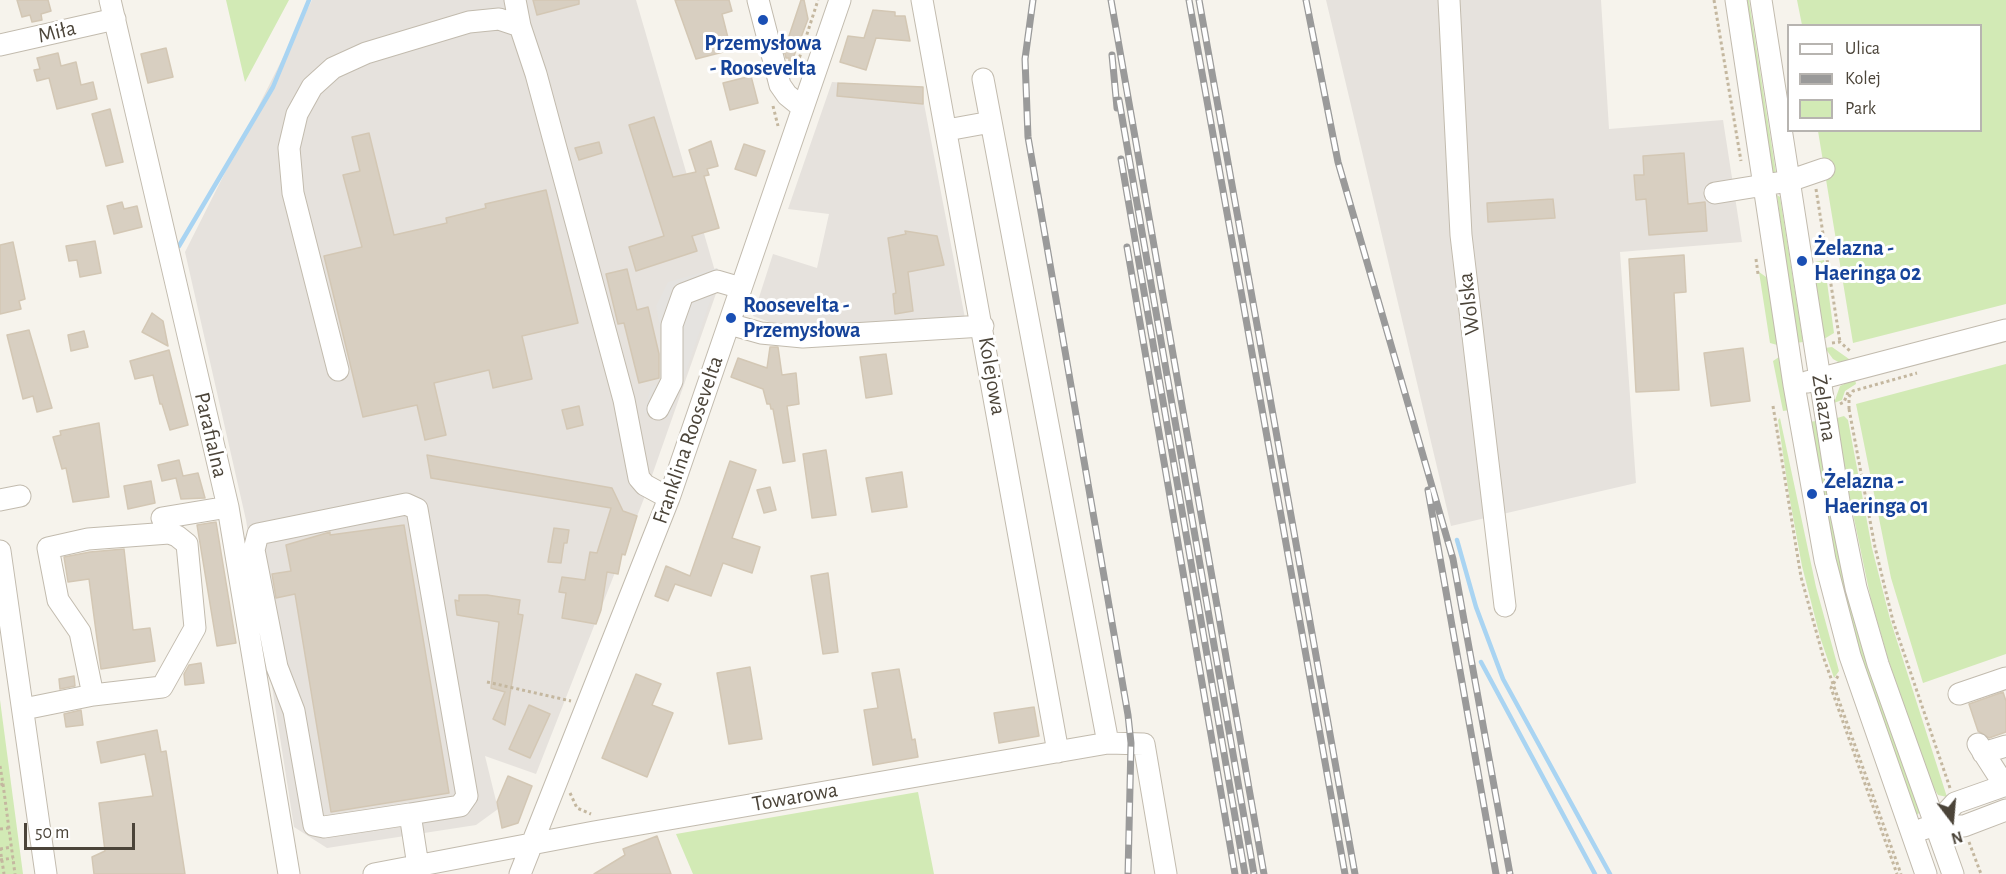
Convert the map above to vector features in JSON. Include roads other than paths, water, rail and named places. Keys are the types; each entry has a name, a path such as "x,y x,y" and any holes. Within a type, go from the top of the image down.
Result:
{"street":[{"path":"516,0 520,26 536,74 624,400 639,478 645,485 669,498"},
{"path":"758,0 780,85 787,95 803,108"},
{"name":"Franklina Roosevelta","path":"520,874 669,498 840,0"},
{"name":"Kolejowa","path":"922,0 983,326 1058,752"},
{"name":"Wolska","path":"1449,0 1461,235 1505,606"},
{"name":"Żelazna","path":"1736,0 1816,517 1838,614 1926,874"},
{"name":"Żelazna","path":"1761,0 1841,514 1856,588 1878,664 1953,874"},
{"name":"Miła","path":"0,45 112,10"},
{"name":"Parafialna","path":"112,10 228,507 289,874"},
{"path":"338,370 293,193 289,147 297,114 312,87 333,68 366,52 469,22 499,19 520,26"},
{"path":"983,79 1108,743"},
{"path":"947,130 991,122"},
{"path":"1715,193 1789,181 1819,171"},
{"path":"658,409 672,381 672,325 683,294 717,281 741,288"},
{"path":"729,324 762,333 803,337 983,326"},
{"path":"1794,385 2006,330"},
{"path":"672,381 706,391"},
{"path":"405,504 417,509 467,796 460,806 410,814 324,827 314,825 294,711 277,667 254,550 258,534 405,504"},
{"path":"162,518 228,507"},
{"path":"24,709 93,695 162,687 195,627 187,544 177,536 169,533 87,539 48,548 58,600 80,632 93,695"},
{"path":"0,552 46,874"},
{"path":"1959,694 2006,678"},
{"name":"Towarowa","path":"374,874 533,843 1108,743 1144,744 1166,874"},
{"path":"1935,825 1955,803 2006,785 1980,749 2006,746"},
{"path":"1911,834 1935,825 1964,826 2006,810"},
{"path":"410,814 418,866"}],"waterway":[{"path":"179,246 273,87 309,0"},
{"path":"1457,540 1476,607 1503,679 1610,874"},
{"path":"1481,662 1595,874"}],"railway":[{"path":"1033,0 1025,59 1028,137 1128,715 1131,743 1128,874"},
{"path":"1111,0 1264,874"},
{"path":"1189,0 1345,874"},
{"path":"1199,0 1355,874"},
{"path":"1306,0 1338,162 1453,559 1510,874"},
{"path":"1112,55 1117,108"},
{"path":"1119,100 1254,874"},
{"path":"1121,159 1245,874"},
{"path":"1127,247 1235,874"},
{"path":"1428,490 1496,874"}],"place":[{"name":"Przemysłowa - Roosevelta","path":"763,20"},
{"name":"Żelazna - Haeringa 02","path":"1802,261"},
{"name":"Roosevelta - Przemysłowa","path":"731,318"},
{"name":"Żelazna - Haeringa 01","path":"1812,494"}]}
